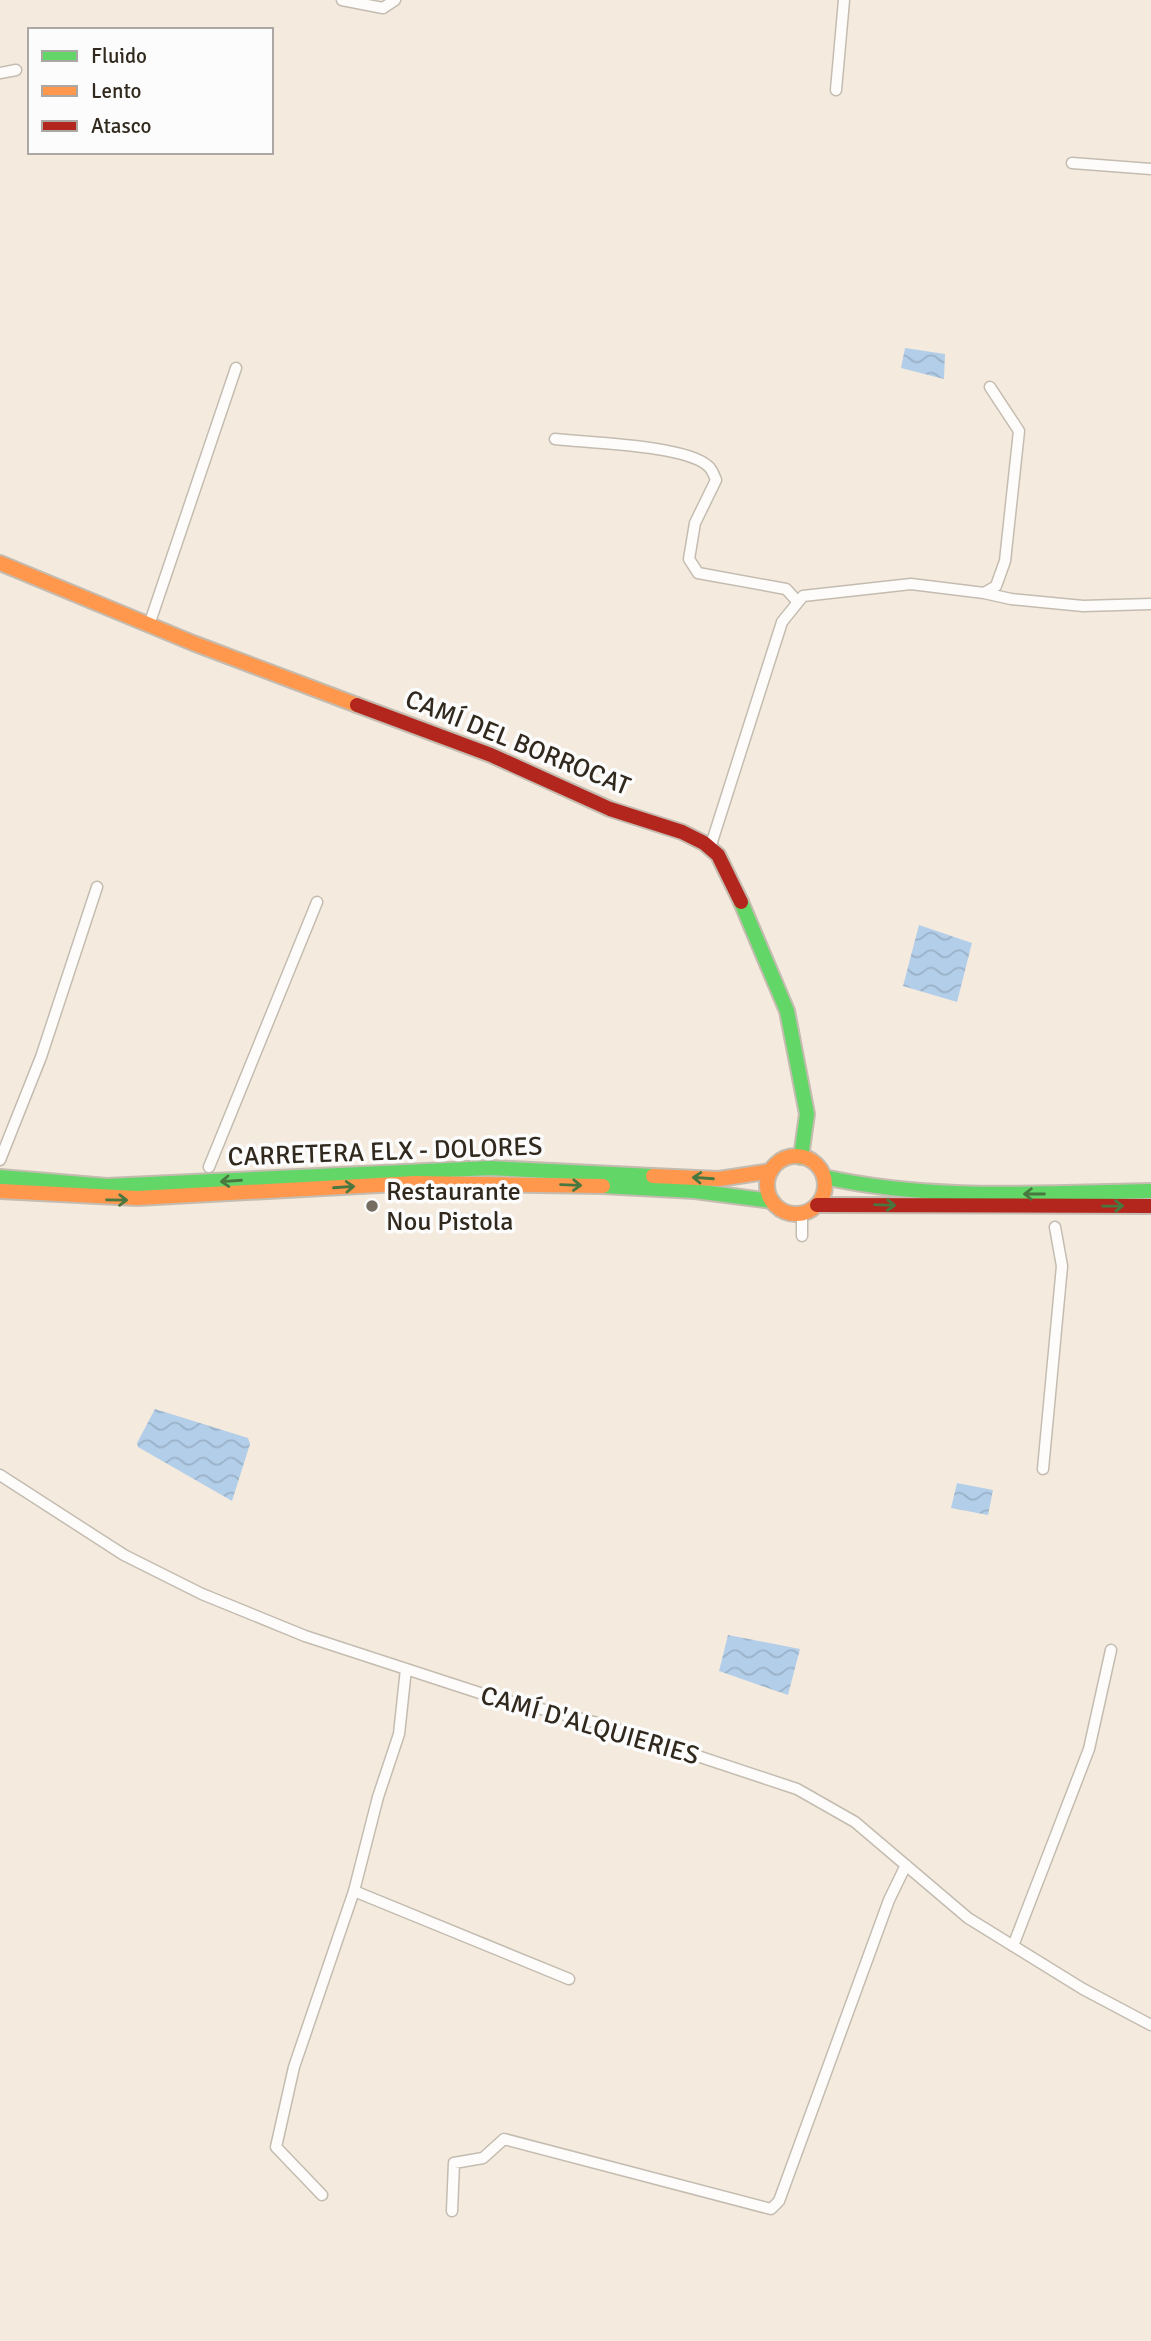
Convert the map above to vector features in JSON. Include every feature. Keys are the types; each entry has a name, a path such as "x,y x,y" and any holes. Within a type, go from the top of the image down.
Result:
{"main road":[{"name":"CAMÍ DEL BORROCAT","path":"0,563 149,625 491,755 610,809 682,832 710,848 718,855 738,895 787,1011 807,1114 801,1157"},
{"path":"817,1205 824,1191 824,1177 817,1166 801,1157 786,1158 771,1171 767,1188 772,1201 786,1213 802,1214 817,1205 1005,1208 1151,1206"},
{"name":"CARRETERA ELX - DOLORES","path":"0,1177 107,1186 490,1168 719,1179 771,1171"},
{"path":"824,1177 872,1190 918,1193 1151,1191"},
{"name":"CARRETERA ELX - DOLORES","path":"0,1191 52,1198 120,1201 368,1185 494,1182 611,1186 772,1201"}],"street":[{"path":"342,0 383,8 396,0"},
{"path":"836,90 844,0"},
{"path":"0,73 16,70"},
{"path":"1072,163 1151,169"},
{"path":"149,625 236,368"},
{"path":"984,593 996,586 1005,561 1019,431 990,387"},
{"path":"555,439 671,452 694,457 710,466 716,480 695,523 689,558 698,573 786,589 798,602"},
{"path":"710,848 782,622 803,596 911,584 1011,599 1083,606 1151,604"},
{"path":"0,1160 41,1057 97,887"},
{"path":"209,1167 317,902"},
{"path":"802,1214 802,1236"},
{"path":"1043,1469 1062,1266 1055,1227"},
{"name":"CAMÍ D'ALQUIERIES","path":"0,1475 124,1555 202,1594 305,1636 492,1697 598,1723 797,1789 855,1822 968,1918 1083,1989 1151,2025"},
{"path":"1013,1946 1089,1749 1111,1650"},
{"path":"321,2194 276,2147 294,2067 355,1891 403,1715 406,1669"},
{"path":"452,2211 454,2163 483,2158 504,2139 771,2210 779,2201 889,1900 906,1865"},
{"path":"355,1891 569,1979"}],"water":[{"path":"905,348 945,354 944,379 901,368"},
{"path":"919,925 972,943 957,1002 903,986"},
{"path":"155,1409 248,1438 250,1444 232,1501 138,1447 137,1443"},
{"path":"957,1483 993,1490 988,1515 951,1508"},
{"path":"728,1635 800,1649 788,1695 719,1671"}],"traffic: fast":[{"path":"741,902 787,1011 807,1114 801,1157"},
{"path":"0,1177 107,1186 490,1168 653,1176"},
{"path":"824,1177 865,1185 946,1193 1151,1191"},
{"path":"603,1186 695,1191 772,1201"}],"traffic: slow":[{"path":"0,563 193,643 357,705"},
{"path":"796,1156 812,1161 820,1169 825,1185 820,1201 812,1209 796,1214 780,1209 772,1201 767,1185 772,1169 780,1161 796,1156"},
{"path":"653,1176 719,1179 771,1171"},
{"path":"0,1191 137,1198 415,1183 603,1186"}],"traffic: jam":[{"path":"357,705 491,755 610,809 682,832 704,843 718,855 741,902"},
{"path":"817,1205 1151,1206"}],"place":[{"name":"Restaurante Nou Pistola","path":"372,1206"}]}
